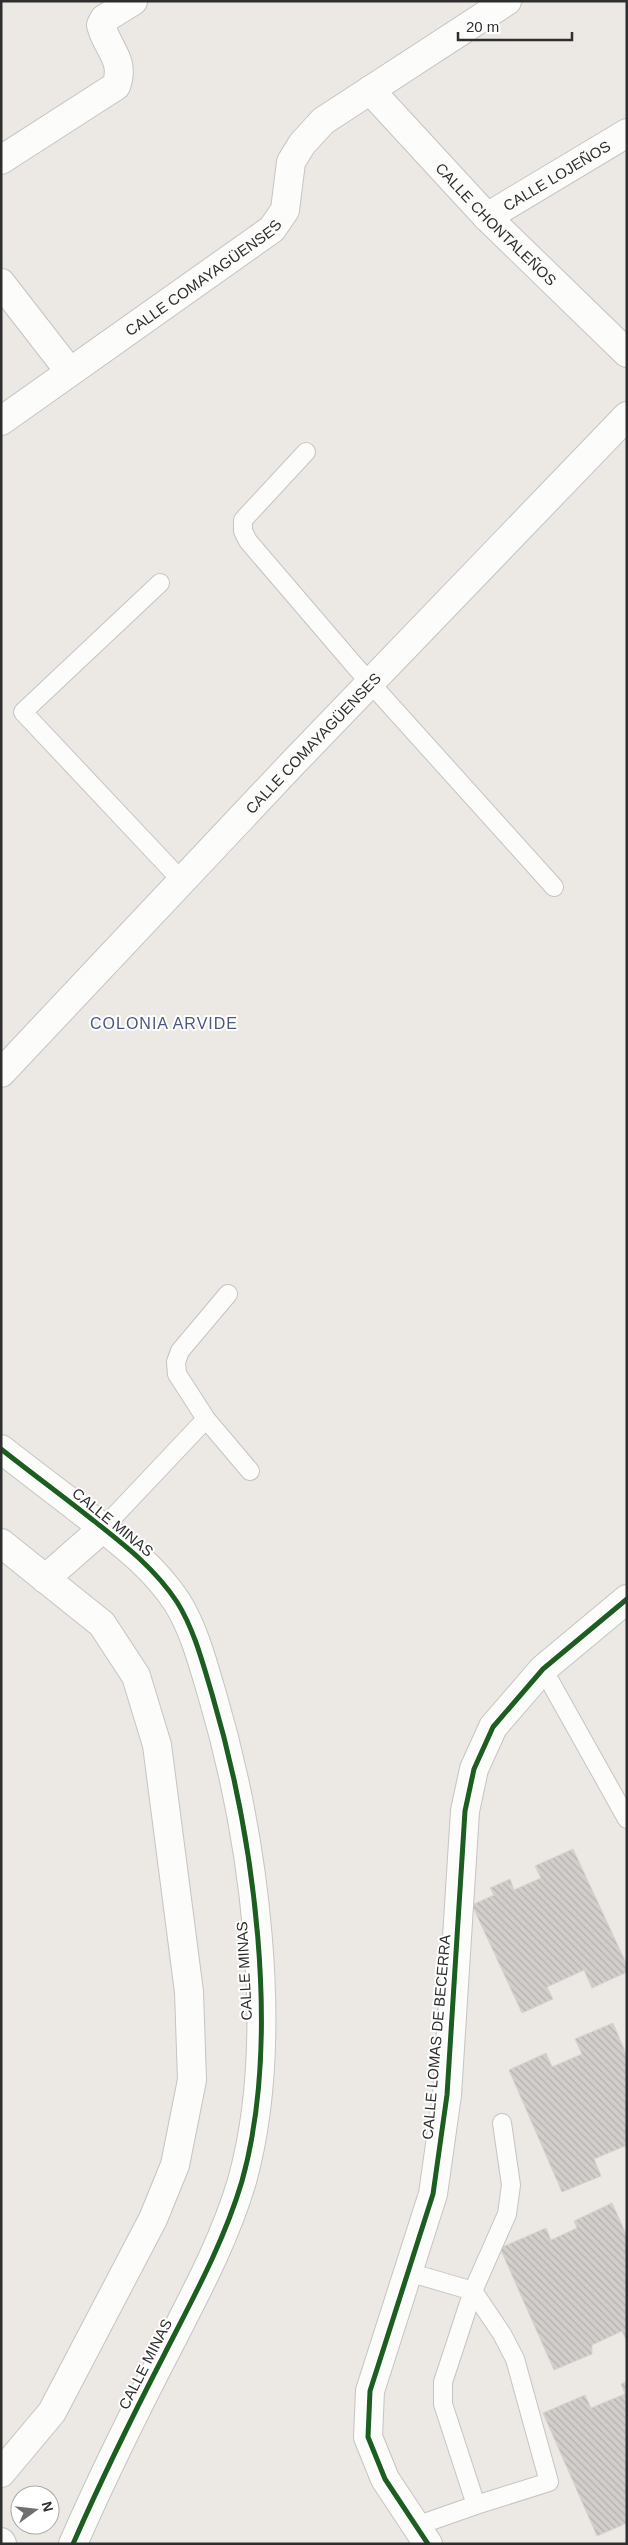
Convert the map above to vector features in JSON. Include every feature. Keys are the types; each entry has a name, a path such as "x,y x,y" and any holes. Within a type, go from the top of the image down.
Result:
{"street":[{"path":"1,160 116,86 121,75 120,63 104,36 101,25 104,19 133,1"},
{"name":"CALLE COMAYAGÜENSES","path":"1,421 272,229 285,210 291,162 302,144 323,120 507,1"},
{"name":"CALLE CHONTALEÑOS","path":"370,90 487,217 627,353"},
{"name":"CALLE LOJEÑOS","path":"487,217 627,133"},
{"path":"1,283 70,372"},
{"name":"CALLE COMAYAGÜENSES","path":"1,1073 370,682 627,416"},
{"name":"CALLE MINAS","path":"1,1449 129,1548 155,1573 178,1604 198,1648 223,1733 250,1868 260,1981 259,2093 242,2181 213,2259 110,2458 73,2544"},
{"path":"45,1579 103,1528"},
{"path":"1,1543 102,1624 136,1676 158,1745 189,1992 192,2080 175,2165 153,2219 52,2412 1,2473"},
{"name":"CALLE LOMAS DE BECERRA","path":"422,2535 384,2478 368,2437 370,2391 433,2194 447,2096 465,1811 474,1769 493,1727 543,1669 627,1600"}],"lane":[{"path":"306,452 243,520 243,531 248,542 370,682 554,887"},
{"path":"160,583 23,712 182,881"},
{"path":"228,1294 180,1351 176,1362 177,1374 206,1419 250,1471"},
{"path":"103,1528 206,1419"},
{"path":"543,1669 627,1819"},
{"path":"476,2505 444,2404 443,2382 472,2291 507,2214 511,2185 502,2123"},
{"path":"408,2272 472,2291 502,2334 515,2359 549,2482 476,2505 422,2535"}],"building":[{"path":"573,1849 627,1965 627,1972 592,1988 584,1970 547,1987 553,1999 522,2013 472,1905 494,1895 490,1888 510,1879 514,1890 541,1878 535,1866"},
{"path":"613,2023 627,2056 627,2151 625,2146 594,2159 601,2176 562,2192 509,2070 546,2053 552,2067 582,2054 575,2039"},
{"path":"612,2203 627,2236 627,2341 622,2331 592,2345 592,2354 554,2370 500,2248 546,2228 551,2240 577,2228 574,2221"},
{"path":"627,2381 627,2523 597,2536 543,2413 585,2395 591,2408 625,2394 621,2384"}],"cycle path":[{"path":"1,1449 137,1556 168,1589 183,1612 201,1659 227,1750 240,1810 258,1937 261,2001 260,2064 254,2125 235,2204 207,2270 117,2449 73,2544"},
{"path":"428,2544 385,2479 368,2437 370,2391 433,2194 447,2095 465,1811 474,1769 493,1727 543,1669 627,1599"}],"district":[{"name":"COLONIA ARVIDE","path":"164,1023"}]}
